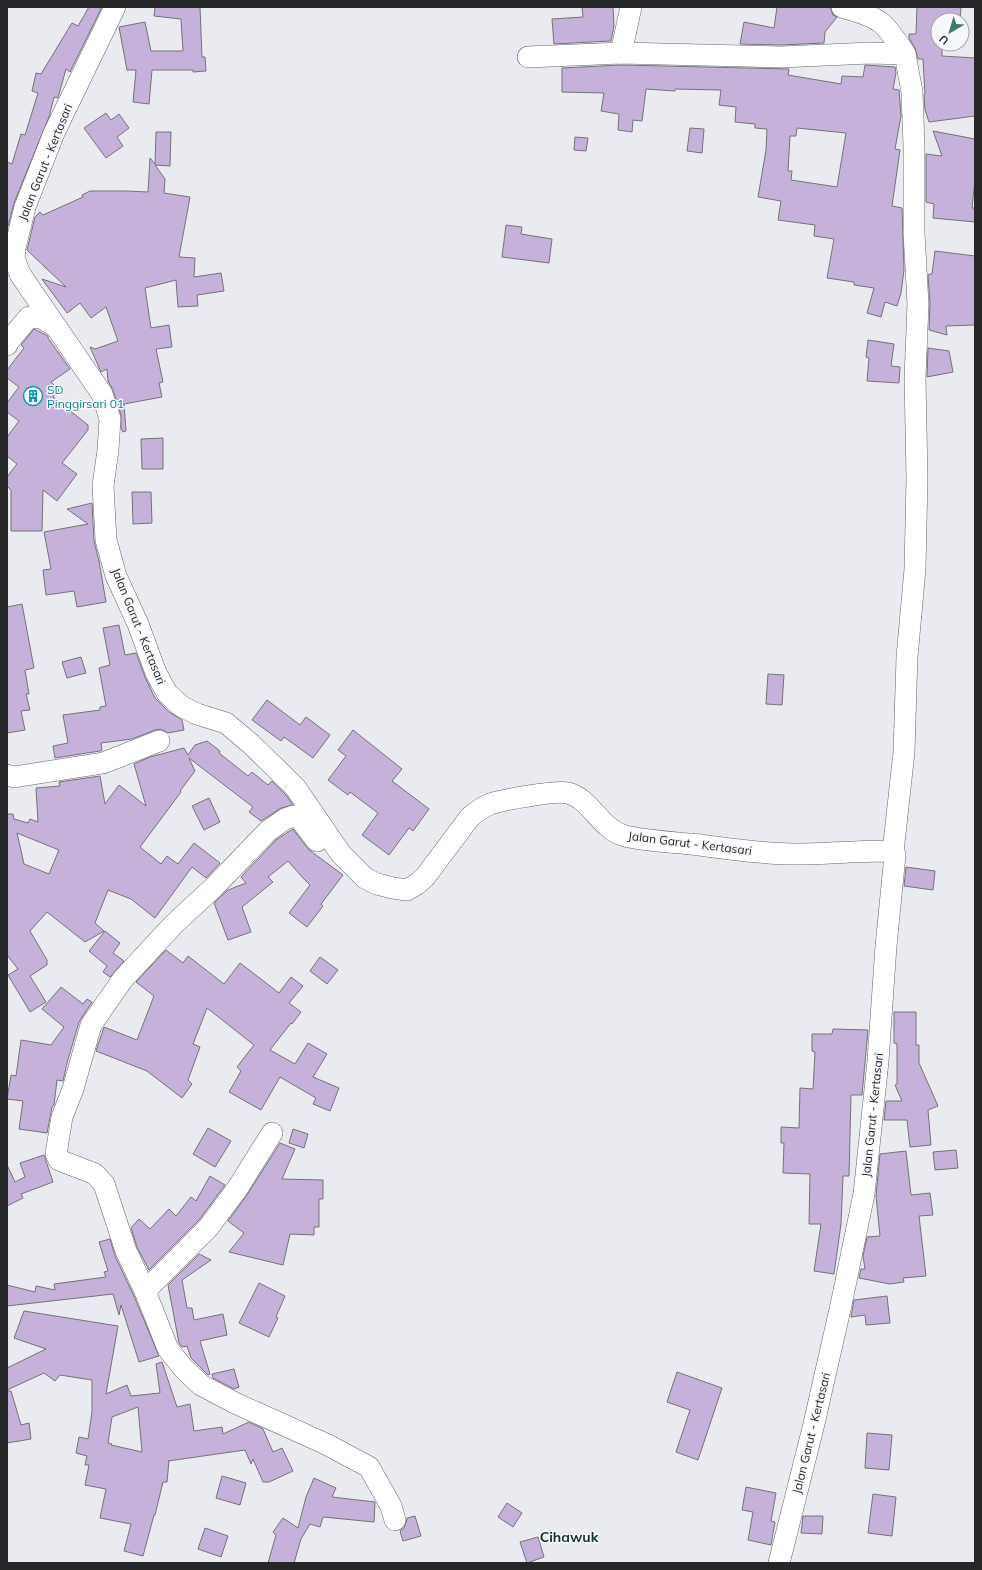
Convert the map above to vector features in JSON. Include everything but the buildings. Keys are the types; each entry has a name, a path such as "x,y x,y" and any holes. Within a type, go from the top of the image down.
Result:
{"street":[{"name":"Jalan Garut - Kertasari","path":"115,7 54,133 25,207 14,258 20,274 102,394 110,419 108,450 103,486 106,540 116,576 138,624 156,673 167,693 186,709 226,723 251,744 295,787 341,854 365,878 377,884 393,888 407,890 425,877 470,817 477,811 490,804 556,792 567,793 575,796 612,830 625,836 792,854 890,851 895,855 886,946 878,1061 864,1194 817,1413 779,1563"},
{"path":"620,53 631,7"},
{"path":"842,7 858,12 880,22 889,31 905,54 912,92 914,146 914,233 918,304 915,378 917,478 914,569 907,657 904,752 892,852"},
{"path":"528,57 620,53 781,57 870,53 905,54"},
{"path":"7,345 29,317 41,318 55,326"},
{"path":"7,775 14,777 103,763 159,741"},
{"path":"365,878 342,863 320,844 300,818 293,816 285,819 268,832 205,896 174,924 123,979 91,1025 73,1089 62,1117 56,1154 59,1160 95,1174 104,1184 126,1251 145,1291 168,1349 184,1369 201,1385 235,1403 326,1444 369,1468 391,1506 395,1520"},
{"path":"145,1291 208,1228 237,1190 272,1133"}],"place":[{"name":"SD Pinggirsari 01","path":"33,396"}],"district":[{"name":"Cihawuk","path":"569,1537"}]}
